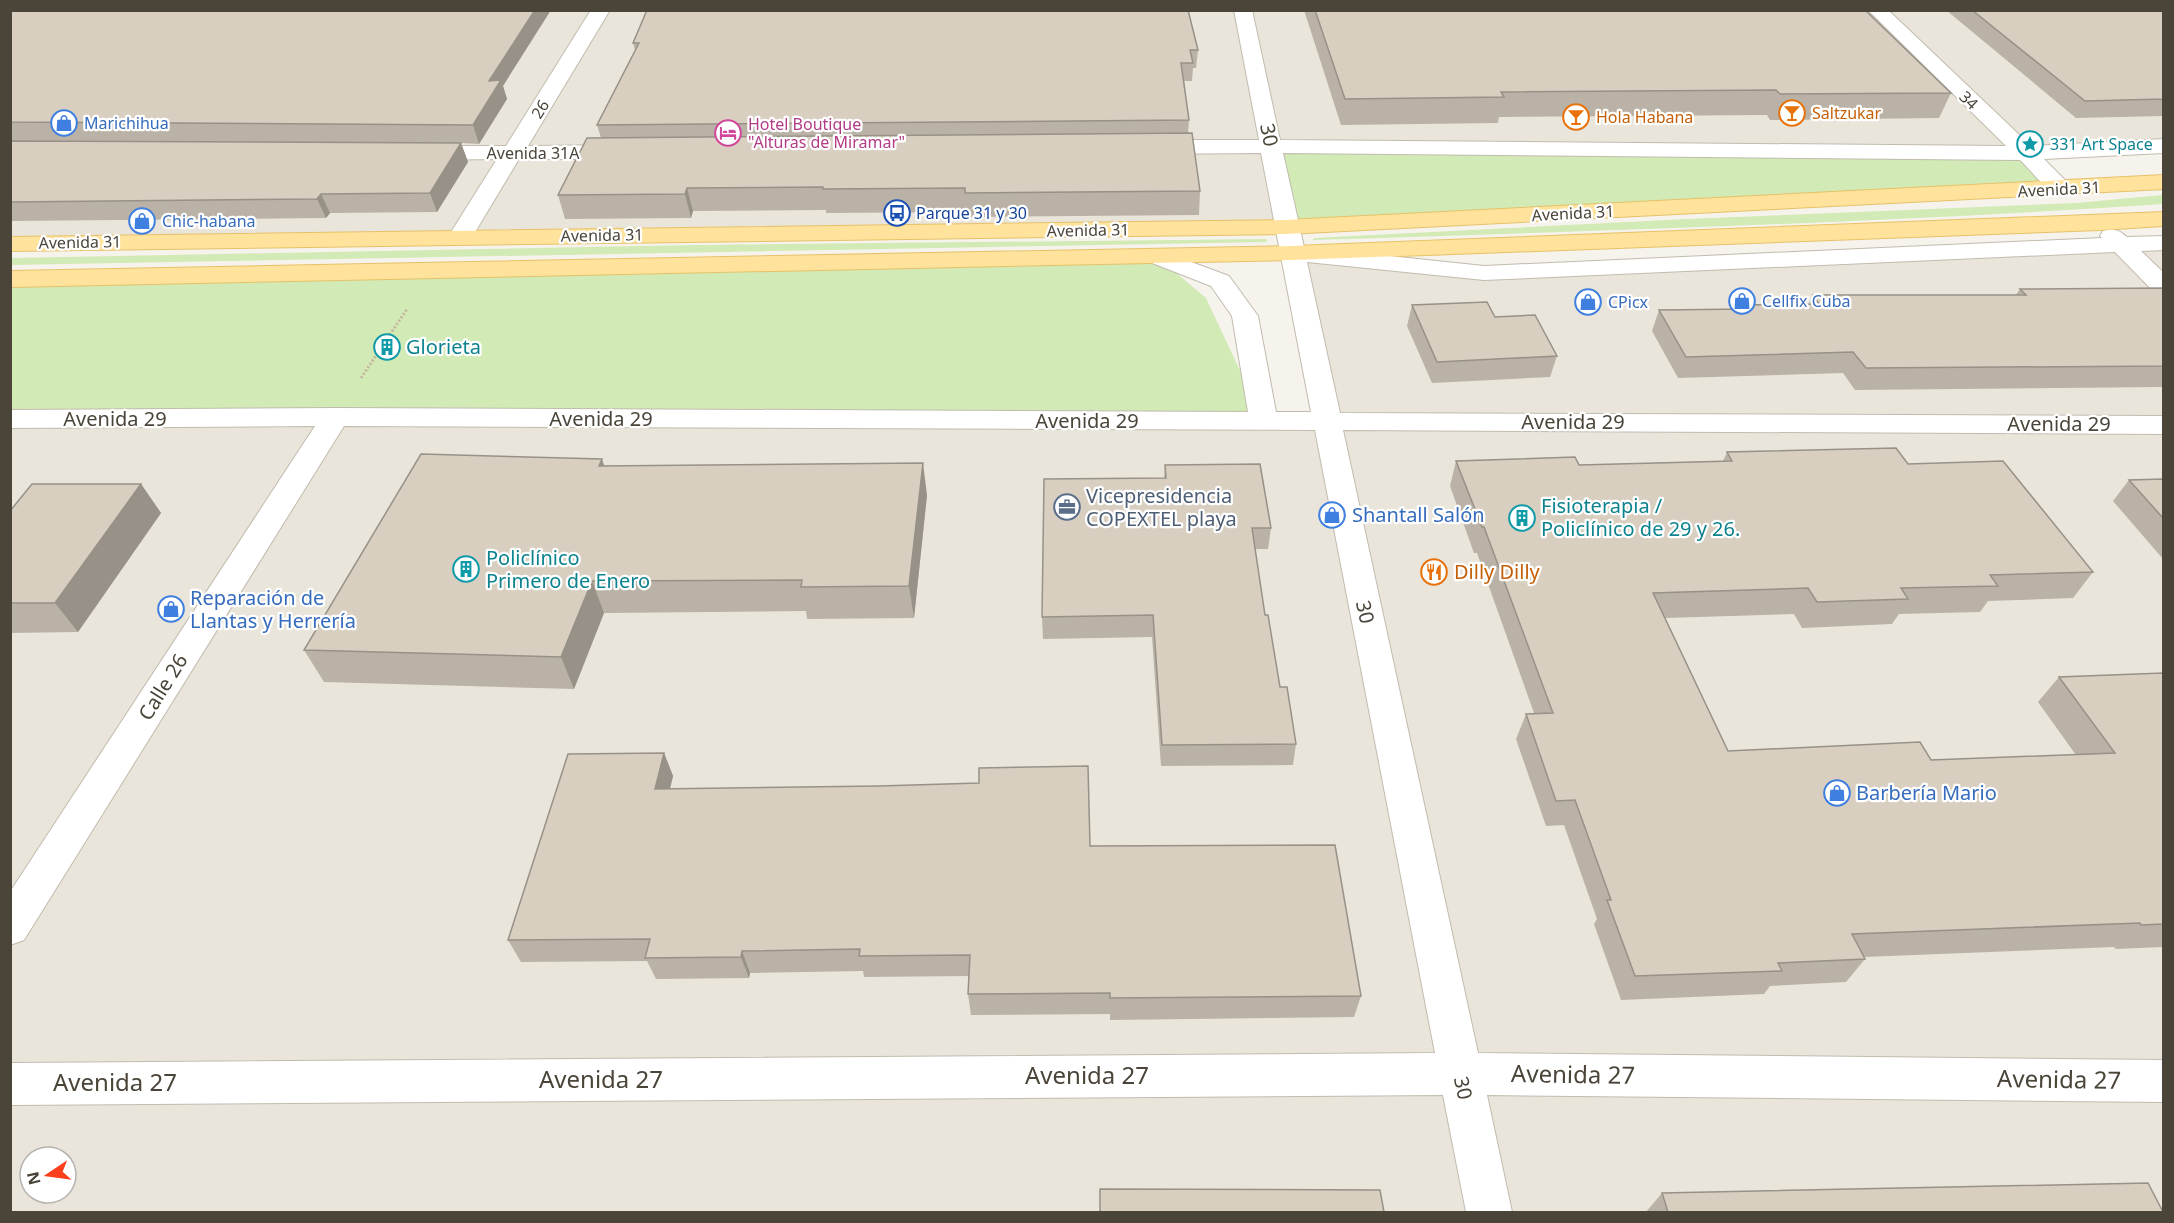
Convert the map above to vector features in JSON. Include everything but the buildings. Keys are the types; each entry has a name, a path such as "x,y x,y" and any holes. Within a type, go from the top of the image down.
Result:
{"main road":[{"name":"Avenida 31","path":"10,279 1156,256 1289,240 2163,182"},
{"name":"Avenida 31","path":"10,243 460,237 1289,240 2100,224 2163,219"}],"street":[{"name":"26","path":"460,237 601,10"},
{"name":"30","path":"1243,10 1489,1212"},
{"name":"34","path":"1877,10 2063,189"},
{"path":"1129,148 1271,146"},
{"name":"Avenida 31","path":"1271,146 2024,153 2163,146"},
{"name":"Avenida 31A","path":"393,153 643,152"},
{"path":"2100,224 2163,288"},
{"name":"Avenida 31","path":"1289,240 1484,273 2163,243"},
{"path":"1156,256 1220,281 1245,316 1264,422"},
{"name":"Avenida 29","path":"10,419 335,417 2163,425"},
{"name":"Calle 26","path":"10,927 335,417"},
{"name":"Avenida 27","path":"10,1084 1461,1074 2163,1081"}],"path":[{"path":"335,417 432,271"}],"shaded area":[{"path":"10,11 2163,11 2163,146 1286,227 11,244"},
{"path":"2163,243 2163,1212 11,1212 10,419 1327,421 1292,253 1484,273"}],"green space":[{"path":"1271,146 2013,153 2063,189 1286,227"},
{"path":"2163,195 2163,204 1951,216 1739,226 1313,240 1314,238 1687,219 2076,203"},
{"path":"1266,239 1267,242 10,265 11,258 697,245"},
{"path":"1156,256 1206,298 1264,422 11,419 10,279"}],"place":[{"name":"Saltzukar","path":"1792,113"},
{"name":"Hola Habana","path":"1576,117"},
{"name":"Marichihua","path":"64,123"},
{"name":"Hotel Boutique \"Alturas de Miramar\"","path":"728,133"},
{"name":"331 Art Space","path":"2030,144"},
{"name":"Parque 31 y 30","path":"897,213"},
{"name":"Chic-habana","path":"142,221"},
{"name":"Cellfix Cuba","path":"1742,301"},
{"name":"CPicx","path":"1588,302"},
{"name":"Glorieta","path":"387,347"},
{"name":"Vicepresidencia COPEXTEL playa","path":"1067,507"},
{"name":"Shantall Salón","path":"1332,515"},
{"name":"Fisioterapia / Policlínico de 29 y 26.","path":"1522,518"},
{"name":"Policlínico Primero de Enero","path":"466,569"},
{"name":"Dilly Dilly","path":"1434,572"},
{"name":"Reparación de Llantas y Herrería","path":"171,609"},
{"name":"Barbería Mario","path":"1837,793"}]}
